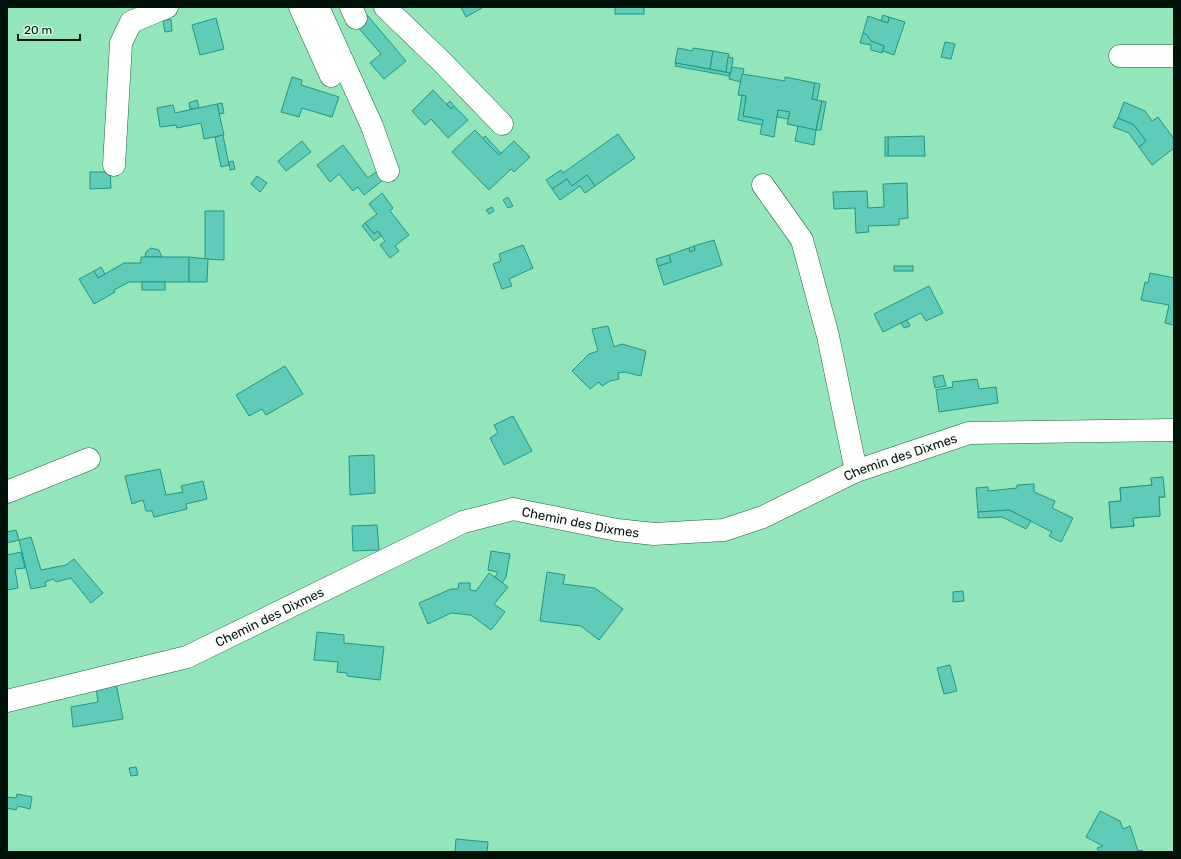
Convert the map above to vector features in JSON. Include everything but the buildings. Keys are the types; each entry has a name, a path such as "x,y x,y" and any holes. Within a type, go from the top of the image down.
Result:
{"street":[{"path":"114,165 122,43 131,22 167,7"},
{"path":"300,7 331,76"},
{"path":"318,7 372,126 388,171"},
{"path":"385,7 502,124"},
{"path":"427,48 433,66 471,106"},
{"path":"1120,56 1174,56"},
{"path":"764,185 802,240 828,336 856,471"},
{"name":"Chemin des Dixmes","path":"7,701 187,657 463,522 513,509 617,530 654,534 724,530 763,517 856,471 969,433 1174,430"},
{"path":"7,492 89,459"}]}
